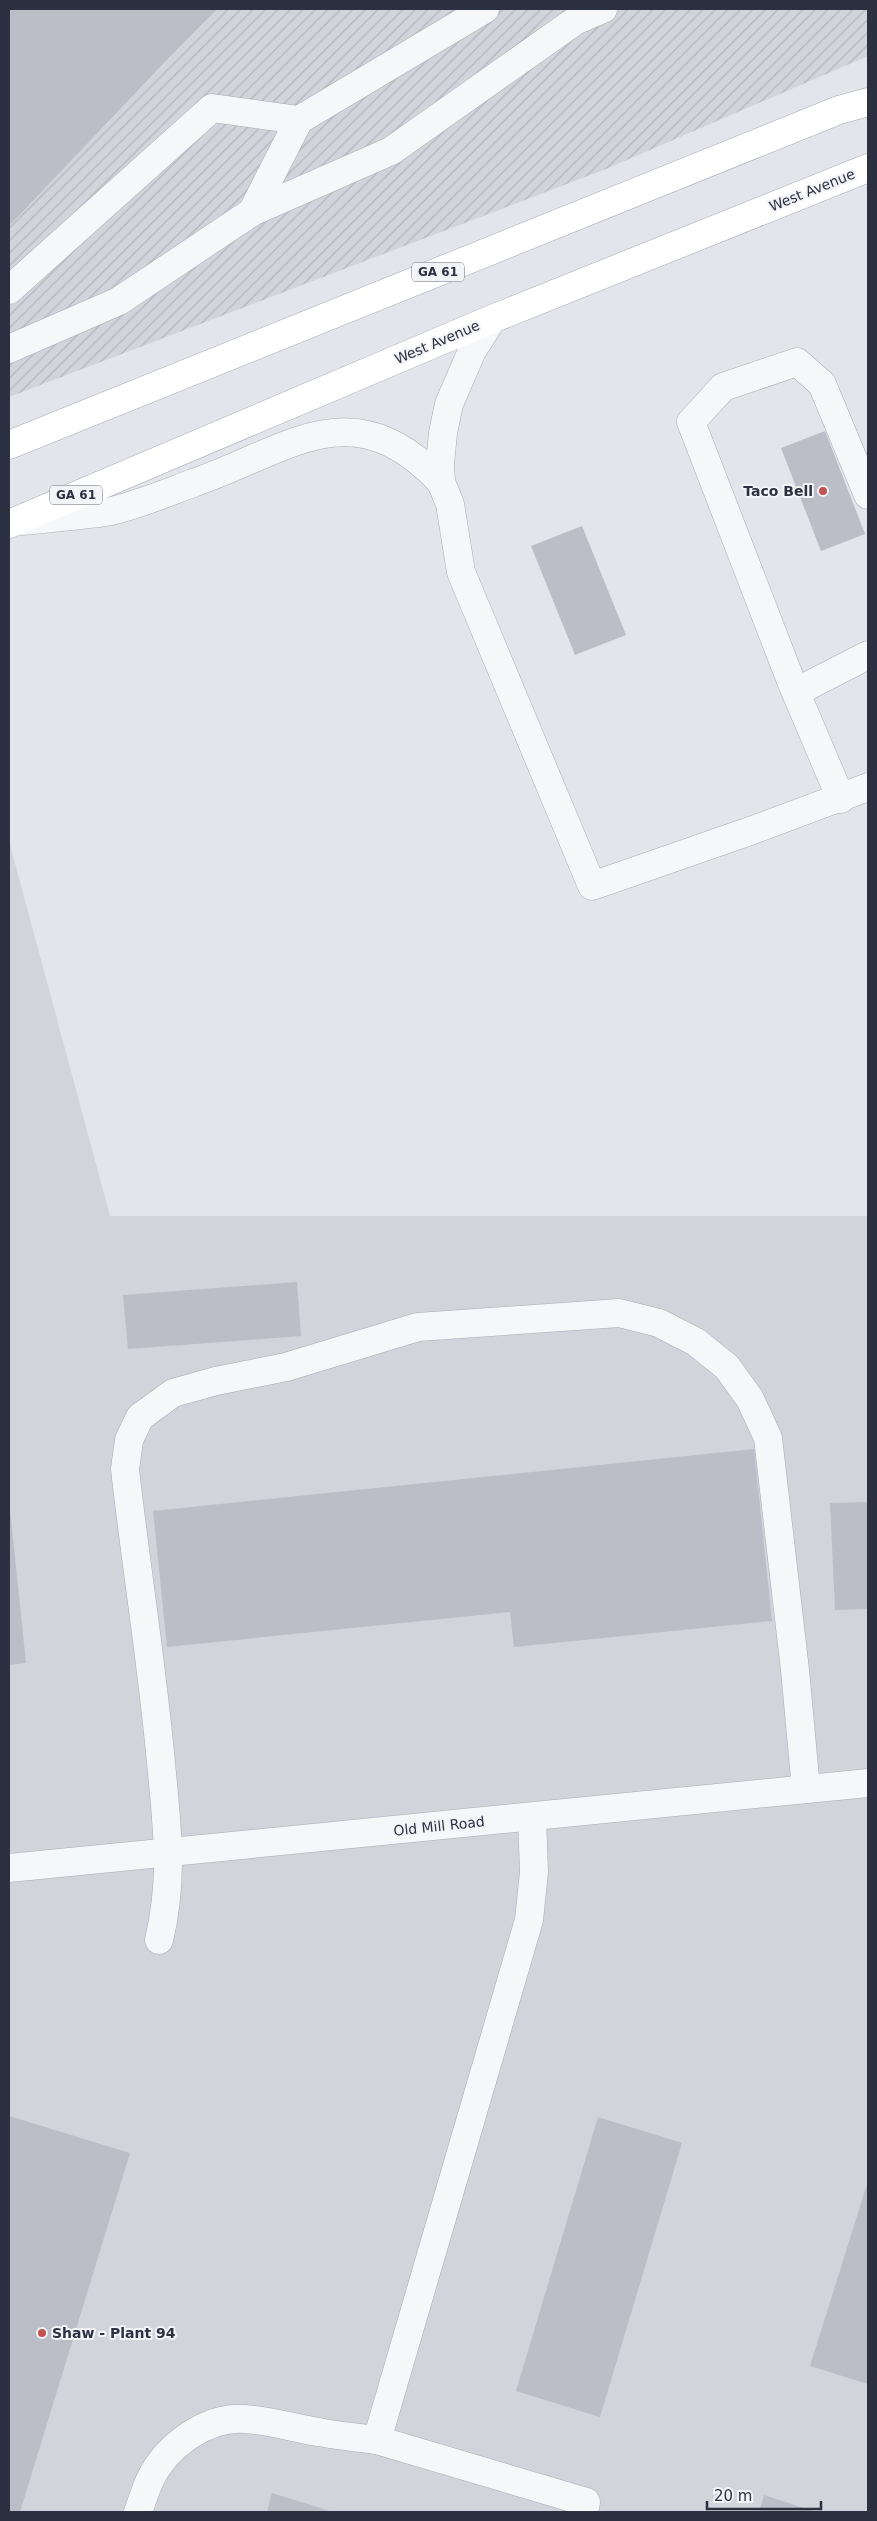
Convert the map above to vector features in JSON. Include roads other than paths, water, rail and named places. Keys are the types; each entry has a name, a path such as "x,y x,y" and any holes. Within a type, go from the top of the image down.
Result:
{"main road":[{"name":"GA 61","path":"9,445 839,110 868,102"},
{"name":"West Avenue","path":"11,523 492,319 868,168"}],"street":[{"path":"252,212 299,120 485,9"},
{"path":"9,349 119,301 252,212 390,151 575,21 603,9"},
{"path":"9,290 212,108 299,120"},
{"path":"492,319 472,351 449,404 441,448 441,482 450,504 461,572 592,886 841,799 868,787"},
{"path":"841,799 796,692 692,422 723,387 797,362 822,384 868,495"},
{"path":"11,523 108,512 195,482 293,440 317,434 343,432 365,434 384,440 423,464 441,482"},
{"path":"796,692 868,655"},
{"path":"160,1940 167,1908 169,1853 155,1699 125,1469 129,1440 140,1417 172,1393 216,1381 286,1367 418,1327 619,1313 659,1323 696,1342 727,1368 750,1399 768,1438 795,1670 806,1789"},
{"name":"Old Mill Road","path":"9,1868 868,1783"},
{"path":"377,2440 529,1920 534,1872 532,1817"},
{"path":"138,2512 150,2479 170,2452 196,2431 218,2422 243,2419 280,2423 323,2433 377,2440 586,2502 584,2512"}],"place":[{"name":"Taco Bell","path":"823,491"},
{"name":"Shaw - Plant 94","path":"42,2333"}]}
